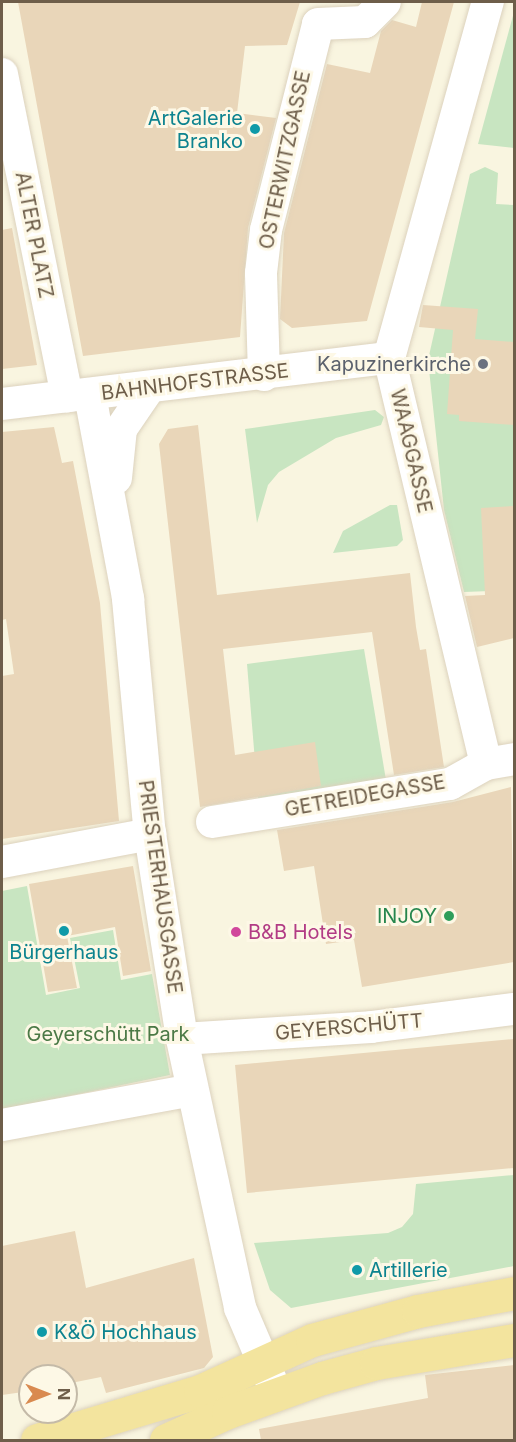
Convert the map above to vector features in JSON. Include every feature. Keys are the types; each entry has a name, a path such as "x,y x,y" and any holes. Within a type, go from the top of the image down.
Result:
{"main road":[{"path":"42,1440 200,1391 261,1361 312,1340 397,1317 514,1293"},
{"path":"178,1437 278,1393 376,1363 514,1340"}],"street":[{"name":"OSTERWITZGASSE","path":"264,375 261,273 266,230 314,13 365,22 385,2"},
{"name":"WAAGGASSE","path":"488,2 389,358 500,761"},
{"name":"ALTER PLATZ","path":"2,74 78,396"},
{"name":"BAHNHOFSTRASSE","path":"2,404 264,375 389,358"},
{"name":"PRIESTERHAUSGASSE","path":"112,512 121,429 149,388"},
{"name":"PRIESTERHAUSGASSE","path":"78,396 112,512 128,599 150,834 192,1090 240,1308 261,1361 278,1393"},
{"name":"GETREIDEGASSE","path":"213,822 450,783 500,761"},
{"path":"2,862 150,834"},
{"name":"GEYERSCHÜTT","path":"182,1039 371,1027 514,1009"},
{"path":"2,1125 192,1090"}],"green space":[{"path":"514,12 514,148 478,144"},
{"path":"485,167 498,173 496,204 514,205 514,590 464,592 444,510 428,360 470,174"},
{"path":"375,410 384,417 381,425 336,438 279,472 268,485 257,523 245,429"},
{"path":"390,505 397,505 403,540 397,546 333,553 343,531"},
{"path":"364,649 386,780 258,798 247,664"},
{"name":"Geyerschütt Park","path":"27,886 46,995 80,988 70,938 113,930 121,980 152,974 170,1075 2,1110 2,891"},
{"path":"514,1175 514,1266 291,1308 270,1290 254,1243 388,1233 402,1227 413,1214 416,1184"}],"building":[{"path":"18,2 300,2 287,45 245,46 237,113 276,118 248,228 240,337 83,356"},
{"path":"422,2 454,2 367,321 292,328 280,319 284,233 327,64 370,73 381,31 392,20 416,27"},
{"path":"12,228 37,365 2,369 2,230"},
{"path":"423,305 478,309 475,339 514,342 514,425 459,421 459,415 447,414 453,330 419,327"},
{"path":"198,425 217,595 410,573 420,650 426,649 444,767 394,775 372,632 223,649 235,755 315,742 321,786 200,807 159,444 168,429"},
{"path":"54,427 62,463 73,461 100,603 119,821 2,839 2,676 14,674 6,619 2,620 2,432"},
{"path":"514,506 514,638 477,647 465,596 485,595 481,508"},
{"path":"511,787 514,962 362,987 354,940 326,944 314,866 284,871 277,830 453,802"},
{"name":"Bürgerhaus","path":"133,866 151,971 123,976 115,927 67,936 77,988 48,992 29,884"},
{"path":"514,1039 514,1168 247,1193 235,1065"},
{"path":"75,1231 86,1288 194,1258 213,1357 204,1368 106,1393 101,1377 78,1382 78,1364 18,1364 18,1393 2,1395 2,1246"},
{"path":"514,1365 514,1440 261,1440 259,1429 428,1398 425,1375"}],"place":[{"name":"ArtGalerie Branko","path":"255,129"},
{"name":"Kapuzinerkirche","path":"483,364"},
{"name":"INJOY","path":"449,916"},
{"name":"Bürgerhaus","path":"64,931"},
{"name":"B&B Hotels","path":"236,932"},
{"name":"Artillerie","path":"357,1270"},
{"name":"K&Ö Hochhaus","path":"42,1332"}]}
